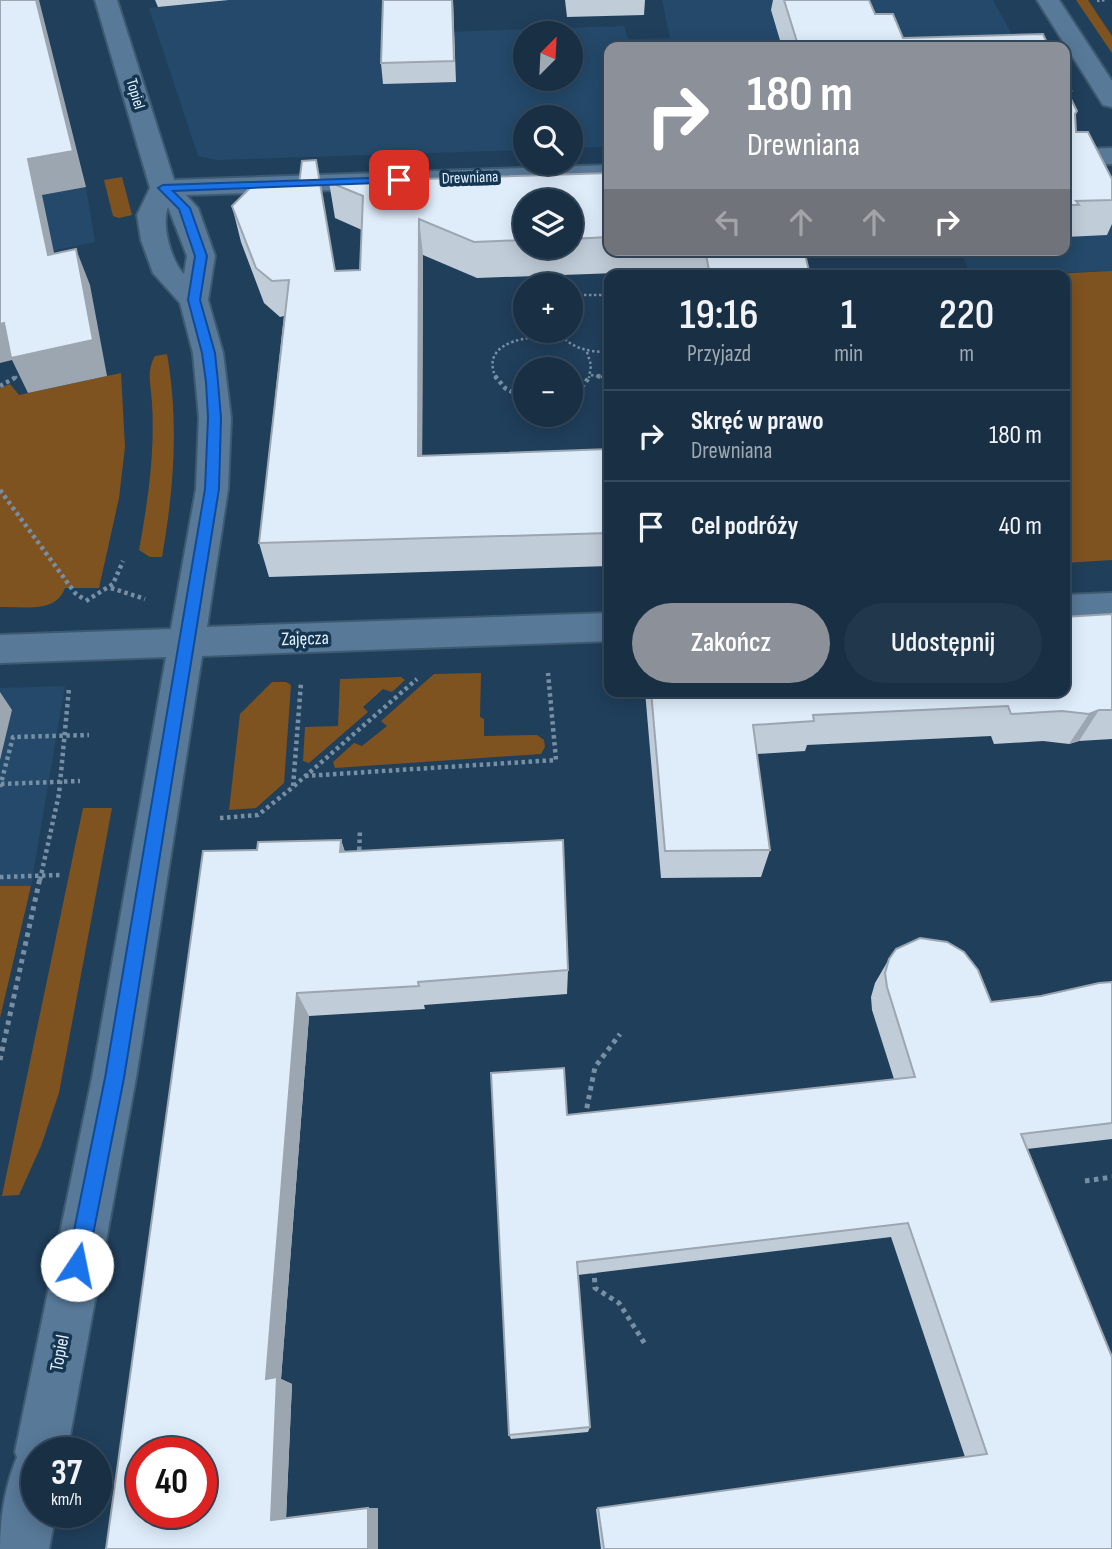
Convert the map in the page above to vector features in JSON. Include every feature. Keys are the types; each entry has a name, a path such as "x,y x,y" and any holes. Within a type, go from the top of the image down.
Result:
{"street":[{"name":"Topiel","path":"44,1437 114,1078 204,545 215,454 215,418 208,353 194,300 201,256 184,208 163,188 106,0"},
{"path":"1048,0 1112,100"},
{"path":"1070,158 1112,156"},
{"name":"Drewniana","path":"163,188 604,173"},
{"path":"163,188 151,215 155,240 167,273 194,300"},
{"path":"1070,609 1112,607"},
{"name":"Zajęcza","path":"0,649 604,626"},
{"path":"22,1549 26,1528"}],"path":[{"path":"1097,1 1107,0"},
{"path":"583,295 604,295"},
{"path":"513,341 494,358 492,369 495,379 503,389 513,394"},
{"path":"572,343 587,352 604,352"},
{"path":"583,387 591,375 592,363 587,352"},
{"path":"591,375 604,377"},
{"path":"0,386 18,376"},
{"path":"0,490 75,593 98,608"},
{"path":"82,608 86,601 111,588 116,582 123,561"},
{"path":"305,776 556,760 547,660"},
{"path":"293,787 301,671"},
{"path":"220,818 258,815 423,673"},
{"path":"0,1060 60,782 71,675"},
{"path":"80,781 0,786 13,737 89,735"},
{"path":"359,867 360,829"},
{"path":"0,877 60,875"},
{"path":"585,1124 584,1111 595,1067 620,1034"},
{"path":"1086,1181 1112,1177"},
{"path":"594,1261 595,1288 619,1303 645,1344"}],"shaded area":[{"path":"232,0 441,0 441,32 513,30 513,91 583,91 583,27 624,26 628,39 670,38 662,0 993,0 1016,42 604,42 604,147 583,148 583,105 513,105 513,150 217,160 198,156 149,8"},
{"path":"1076,0 1088,0 1112,36 1112,53"},
{"path":"122,177 132,215 119,218 113,216 104,180"},
{"path":"1070,182 1112,195 1112,271 969,270 963,256 1070,256"},
{"path":"86,187 95,242 0,262 0,199"},
{"path":"1112,271 1112,560 1070,563 1070,273"},
{"path":"167,354 174,430 170,506 162,557 150,557 139,550 152,459 150,373 155,356"},
{"path":"121,373 125,447 119,498 99,588 65,588 54,602 38,607 0,607 0,388 10,384 19,395"},
{"path":"481,673 480,717 484,719 484,736 537,735 544,740 545,747 541,754 335,768 333,762 354,743 362,746 387,726 381,721 434,674"},
{"path":"401,677 405,680 392,692 383,689 363,707 368,712 309,763 303,761 305,727 338,726 340,679"},
{"path":"272,682 286,682 291,685 284,783 256,808 229,810 240,714"},
{"path":"65,686 31,886 0,886 0,688"},
{"path":"83,808 112,808 59,1093 41,1146 19,1195 2,1196"},
{"path":"0,886 31,886 0,1018"}],"building":[{"path":"0,0 36,0 73,151 28,159 48,255 76,249 93,340 11,358 4,323 0,324"},
{"path":"383,0 452,0 454,61 381,63"},
{"path":"784,0 869,0 875,14 893,14 903,38 1043,34 1047,42 797,42"},
{"path":"1070,97 1077,111 1076,132 1088,132 1112,179 1112,200 1076,201 1079,205 1070,205"},
{"path":"316,160 335,271 360,270 363,196 329,182 604,173 604,237 583,238 583,189 513,189 513,240 474,242 419,219 418,456 604,449 604,533 259,543 289,280 272,281 256,268 232,206 253,185 299,184 302,161"},
{"path":"706,256 805,256 809,270 709,270"},
{"path":"1112,614 1112,710 1099,710 1089,714 1062,711 1011,714 1008,706 813,715 814,721 753,725 770,850 665,851 652,697 1070,697 1070,617"},
{"path":"341,840 340,852 563,840 568,970 418,982 419,986 297,993 266,1379 277,1377 271,1520 368,1508 368,1549 106,1549 109,1528 112,1528 112,1506 203,851 257,850 258,842"},
{"path":"920,938 947,942 964,952 978,970 991,1002 1041,996 1112,982 1112,1123 1021,1134 1112,1357 1112,1549 604,1549 598,1508 987,1454 908,1223 577,1262 590,1427 509,1435 491,1073 564,1068 567,1115 915,1077 885,973 889,959 896,949"}],"route":[{"path":"77,1265 114,1078 201,565 215,454 212,382 208,353 194,300 201,256 184,208 163,188 399,180"}]}
